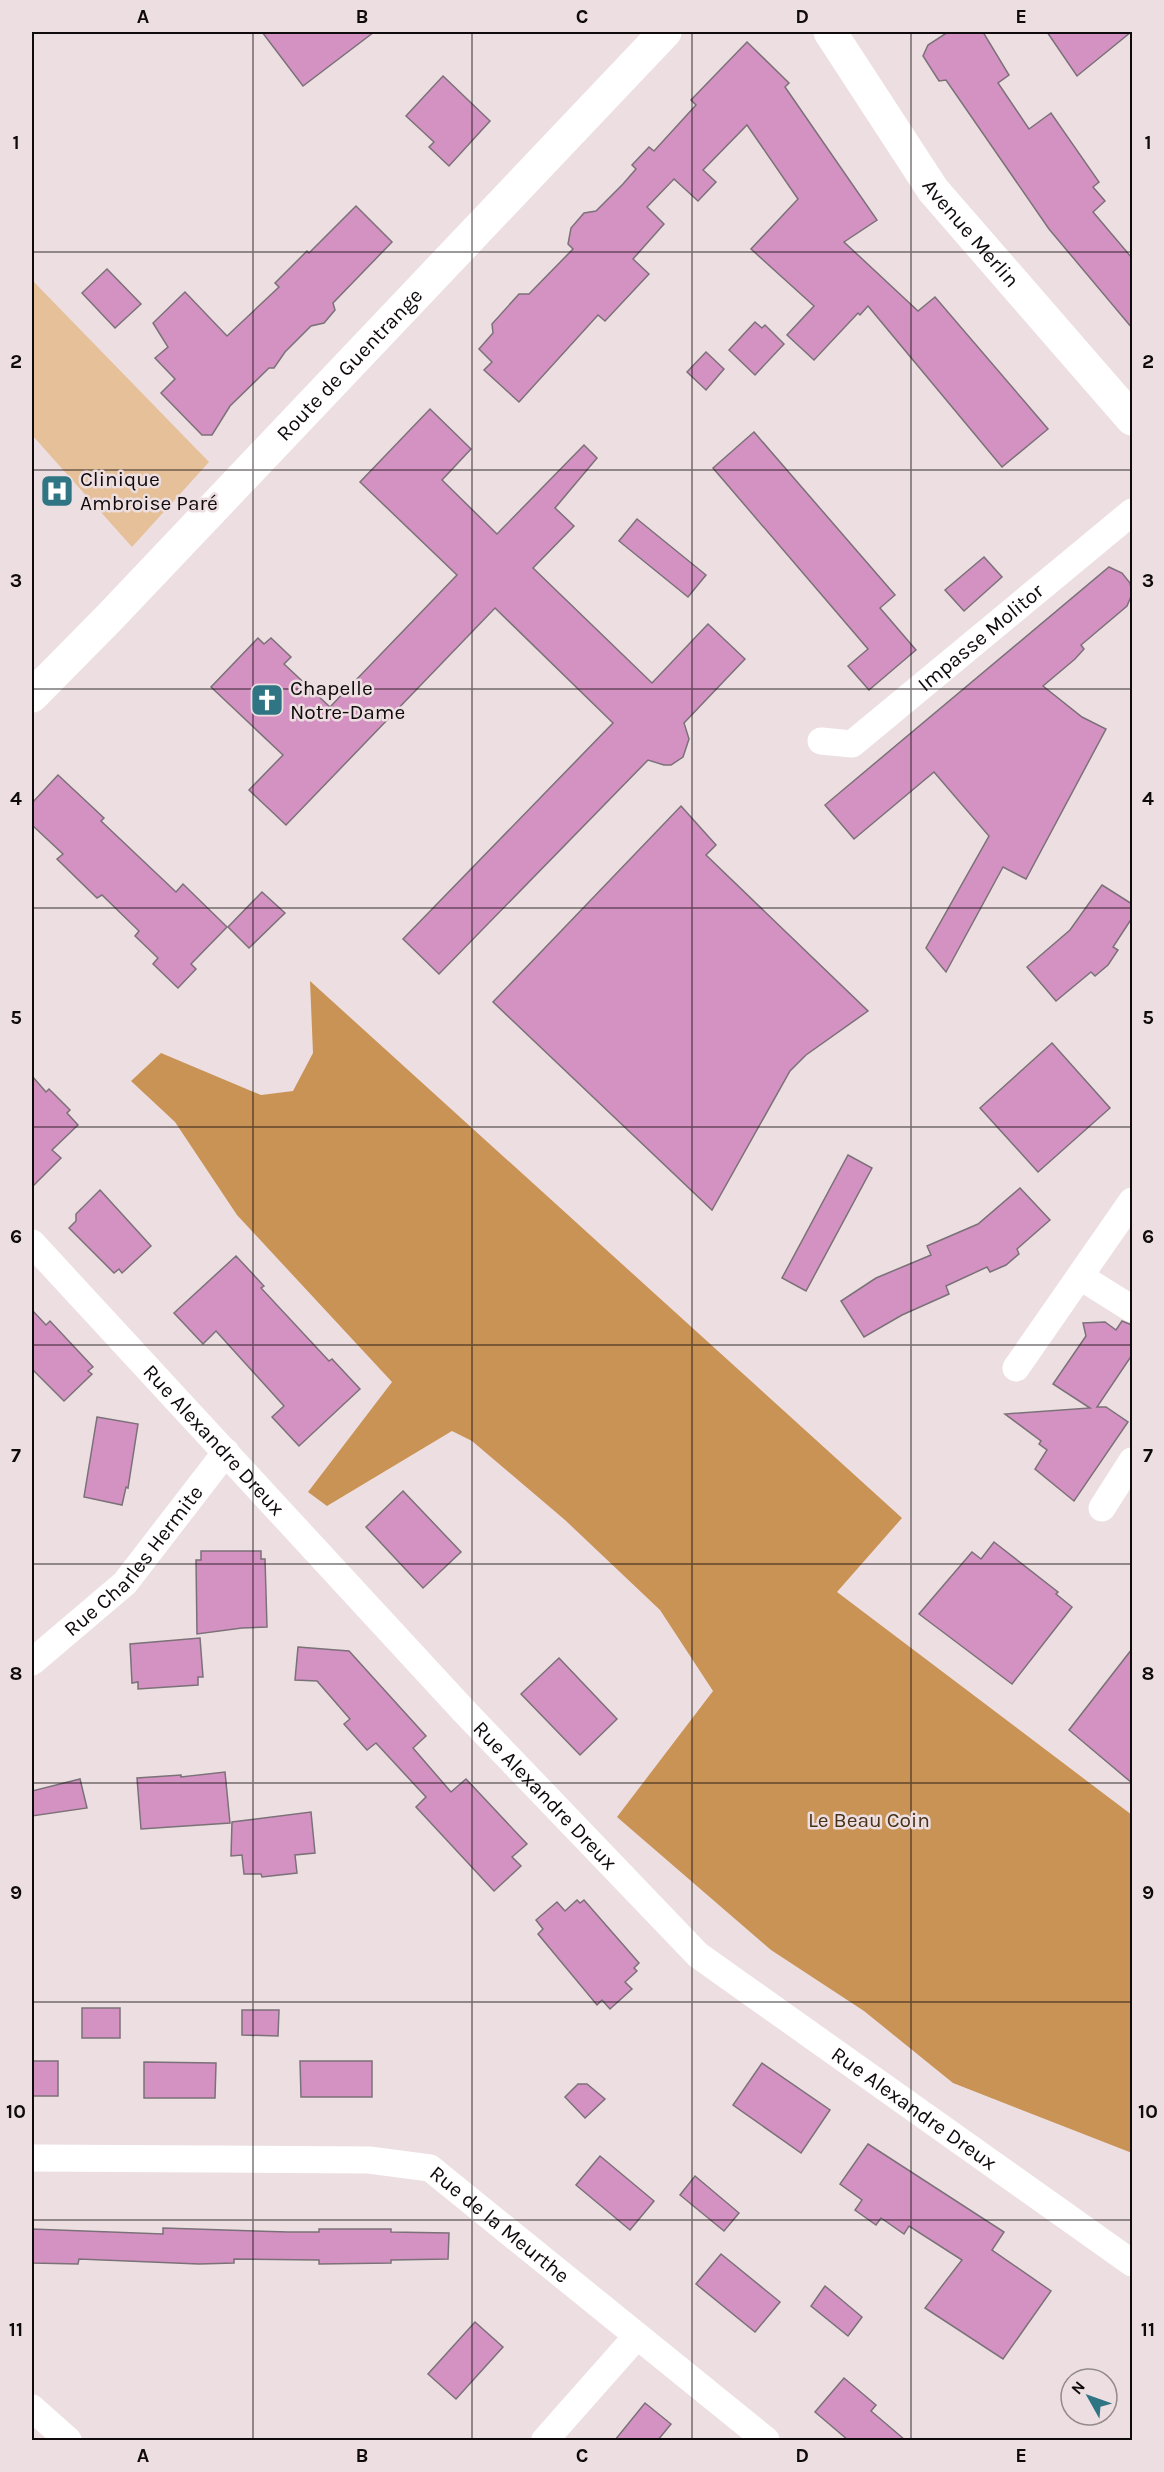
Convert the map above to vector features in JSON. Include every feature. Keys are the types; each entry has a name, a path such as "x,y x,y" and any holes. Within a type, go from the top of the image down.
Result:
{"street":[{"name":"Route de Guentrange","path":"32,696 109,618 665,32"},
{"name":"Avenue Merlin","path":"830,32 933,190 1132,419"},
{"name":"Impasse Molitor","path":"821,741 852,744 1132,512"},
{"path":"1016,1368 1132,1201"},
{"name":"Rue Alexandre Dreux","path":"32,1244 464,1712 698,1955 1132,2263"},
{"path":"1081,1277 1132,1310"},
{"name":"Rue Charles Hermite","path":"32,1662 125,1583 226,1452"},
{"path":"1102,1508 1132,1461"},
{"name":"Rue de la Meurthe","path":"32,2158 369,2160 430,2168 766,2440"},
{"path":"545,2440 637,2336"},
{"path":"32,2408 68,2440"}],"shaded area":[{"path":"32,280 209,462 132,547 32,435"}],"green space":[{"name":"Le Beau Coin","path":"310,981 902,1518 837,1592 1132,1815 1132,2153 953,2083 864,2011 771,1950 617,1817 713,1691 660,1610 565,1520 472,1441 452,1431 327,1506 308,1492 392,1382 237,1215 175,1122 131,1081 161,1053 261,1095 293,1091 313,1053"}],"building":[{"path":"262,32 374,32 303,86"},
{"path":"948,32 983,32 1009,75 998,83 1029,129 1051,113 1099,182 1093,187 1105,201 1093,212 1132,258 1132,328 1049,229 946,80 939,81 923,56 928,45"},
{"path":"1047,32 1131,32 1077,76"},
{"path":"747,42 789,83 785,87 877,220 844,242 918,311 935,297 1048,429 1002,467 868,306 860,315 858,313 814,360 787,335 814,306 751,249 798,199 747,125 703,170 716,182 698,201 674,179 647,207 664,224 633,259 649,274 605,321 598,315 519,402 484,370 492,362 479,349 493,333 492,324 519,294 529,294 573,249 568,244 571,228 584,213 596,211 623,184 636,169 632,165 649,147 654,151 696,105 691,100"},
{"path":"443,76 490,121 449,166 429,147 434,142 406,116"},
{"path":"356,206 392,242 333,303 335,310 324,323 311,326 285,352 274,368 269,368 230,406 212,435 202,435 161,393 175,379 155,358 168,347 153,323 185,292 227,336 279,287 275,283"},
{"path":"107,269 141,304 115,328 82,293"},
{"path":"755,322 762,328 765,325 784,344 755,375 729,350"},
{"path":"706,352 724,369 706,390 687,372"},
{"path":"430,409 471,449 442,480 497,534 584,445 597,458 555,508 574,526 533,568 652,683 708,624 745,659 684,723 689,739 683,757 671,765 648,760 439,974 403,939 613,723 495,608 286,825 249,790 283,755 211,687 258,638 264,644 271,638 291,657 284,664 330,707 457,575 360,482"},
{"path":"754,432 895,595 880,608 916,650 869,690 848,666 868,649 713,468"},
{"path":"637,519 706,575 688,597 619,541"},
{"path":"984,557 1002,577 964,611 945,590"},
{"path":"1109,567 1122,573 1130,583 1132,594 1127,606 1081,645 1084,649 1075,659 1043,686 1082,717 1106,729 1026,879 1003,867 946,972 926,948 989,836 934,772 854,839 825,805"},
{"path":"58,775 104,818 101,821 176,892 183,884 227,927 191,964 196,969 178,988 153,964 158,958 135,936 139,931 102,895 97,898 57,859 63,854 32,825 32,803"},
{"path":"681,806 716,845 706,855 868,1011 806,1055 790,1071 712,1210 493,1002"},
{"path":"1102,885 1132,904 1132,918 1113,947 1118,950 1108,965 1095,976 1091,972 1056,1001 1027,967 1070,930"},
{"path":"262,892 285,913 249,948 228,927"},
{"path":"1052,1043 1110,1108 1038,1172 980,1108"},
{"path":"32,1076 46,1092 49,1089 70,1110 67,1113 78,1125 52,1150 61,1158 32,1187"},
{"path":"848,1155 872,1168 806,1291 782,1278"},
{"path":"1020,1188 1050,1220 1017,1249 1019,1254 1006,1265 990,1272 987,1267 946,1286 949,1294 902,1315 864,1337 841,1301 876,1278 931,1255 927,1246 978,1224"},
{"path":"100,1190 151,1246 122,1273 119,1269 114,1273 69,1228 76,1221 76,1214"},
{"path":"236,1256 264,1286 261,1288 329,1361 332,1359 360,1389 299,1446 272,1417 284,1406 216,1331 203,1344 174,1313"},
{"path":"32,1310 46,1325 50,1321 93,1367 88,1371 92,1374 64,1401 32,1369"},
{"path":"1122,1321 1132,1325 1132,1355 1097,1407 1106,1407 1128,1422 1074,1501 1035,1469 1047,1450 1039,1444 1041,1441 1005,1414 1090,1408 1053,1384 1086,1336 1083,1323 1105,1322 1116,1330"},
{"path":"97,1417 138,1424 128,1488 126,1487 122,1505 84,1497"},
{"path":"403,1491 461,1552 423,1588 366,1527"},
{"path":"994,1542 1058,1592 1056,1594 1072,1607 1012,1684 919,1614 972,1552 981,1559"},
{"path":"201,1551 261,1551 261,1559 265,1559 267,1627 197,1634 196,1560 201,1560"},
{"path":"200,1638 203,1677 198,1677 198,1685 138,1689 138,1682 132,1683 130,1644"},
{"path":"298,1647 349,1651 426,1736 413,1748 451,1792 466,1779 527,1844 512,1857 521,1866 494,1891 416,1807 426,1797 376,1743 367,1750 344,1724 350,1719 317,1681 295,1680"},
{"path":"1132,1649 1132,1783 1069,1730"},
{"path":"559,1658 617,1719 580,1755 521,1694"},
{"path":"225,1772 230,1823 141,1829 137,1778 181,1775 181,1777"},
{"path":"80,1779 87,1808 32,1816 32,1791"},
{"path":"311,1812 315,1853 295,1855 297,1873 262,1877 261,1874 244,1874 242,1855 231,1856 232,1822"},
{"path":"577,1900 580,1903 584,1900 639,1963 634,1968 637,1971 625,1982 632,1989 610,2009 602,2000 597,2005 538,1934 543,1929 536,1920 557,1902 565,1911"},
{"path":"82,2008 120,2008 120,2038 82,2038"},
{"path":"242,2010 279,2010 278,2036 242,2035"},
{"path":"32,2061 58,2061 58,2096 32,2096"},
{"path":"300,2061 372,2061 372,2097 301,2097"},
{"path":"144,2062 216,2063 215,2098 144,2098"},
{"path":"762,2063 830,2110 801,2153 733,2105"},
{"path":"578,2084 587,2084 605,2099 585,2118 565,2097"},
{"path":"868,2144 1004,2232 992,2250 1051,2291 1003,2359 925,2308 962,2260 909,2226 904,2234 881,2218 876,2225 855,2210 862,2200 840,2184"},
{"path":"600,2156 654,2201 630,2230 576,2185"},
{"path":"695,2176 739,2213 724,2231 680,2195"},
{"path":"163,2228 288,2232 319,2232 319,2229 391,2229 391,2232 449,2233 448,2259 319,2264 319,2260 234,2259 234,2263 199,2264 79,2259 78,2264 32,2263 32,2229 163,2234"},
{"path":"721,2254 780,2302 755,2332 696,2284"},
{"path":"825,2286 862,2317 848,2336 811,2306"},
{"path":"475,2322 503,2347 456,2399 428,2374"},
{"path":"844,2378 876,2405 871,2411 905,2440 848,2440 815,2412"},
{"path":"645,2403 671,2424 658,2440 615,2440"}],"place":[{"name":"Clinique Ambroise Paré","path":"57,491"},
{"name":"Chapelle Notre-Dame","path":"267,700"}]}
